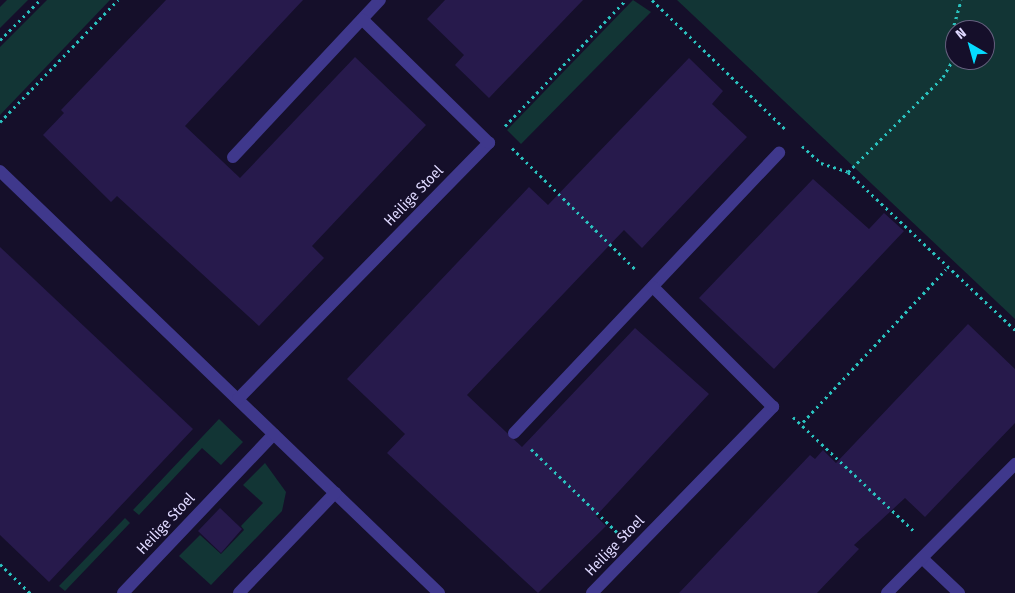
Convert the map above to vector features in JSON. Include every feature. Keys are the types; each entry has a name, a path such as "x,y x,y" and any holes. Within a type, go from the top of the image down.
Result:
{"street":[{"path":"234,157 380,0"},
{"path":"362,19 493,138"},
{"name":"Heilige Stoel","path":"238,399 493,138"},
{"path":"514,432 779,153"},
{"path":"0,171 439,593"},
{"path":"652,286 772,407"},
{"name":"Heilige Stoel","path":"592,593 772,407"},
{"name":"Heilige Stoel","path":"123,593 274,434"},
{"path":"888,593 1015,464"},
{"path":"239,593 335,493"},
{"path":"922,558 959,593"}],"path":[{"path":"0,40 40,0"},
{"path":"0,122 118,0"},
{"path":"626,0 493,138 652,286"},
{"path":"652,0 789,134"},
{"path":"848,172 943,77 955,56 954,25 962,0"},
{"path":"796,140 821,163 848,172 946,269 1015,330"},
{"path":"803,422 946,269"},
{"path":"772,407 803,422 931,548"},
{"path":"514,432 635,549"},
{"path":"0,564 30,593"}],"green space":[{"path":"7,0 28,0 0,28 0,7"},
{"path":"47,0 110,0 0,115 0,47"},
{"path":"633,0 651,12 521,144 507,130"},
{"path":"677,0 1015,0 1015,319"},
{"path":"219,419 243,442 221,465 202,448 139,515 133,510"},
{"path":"265,463 286,492 282,511 211,585 179,556 200,535 221,554 244,530 241,526 263,503 243,485"},
{"path":"125,518 130,523 65,591 59,586"}],"building":[{"path":"166,0 303,0 185,126 240,178 355,57 426,125 312,246 324,258 259,326 117,196 111,202 43,135 64,113 61,110"},
{"path":"445,0 583,0 489,98 455,65 464,55 427,19"},
{"path":"689,58 723,91 712,104 747,137 642,248 624,230 467,395 522,447 635,328 709,394 596,516 606,526 538,593 387,453 405,434 347,379 529,187 548,205"},
{"path":"813,179 869,229 884,213 904,231 774,369 699,298"},
{"path":"0,247 193,429 49,582 0,535"},
{"path":"968,324 1015,369 1015,423 925,517 905,498 854,545 859,549 817,593 679,593 810,455 815,459 823,450 836,463"},
{"path":"220,508 242,529 221,553 198,531"}]}
